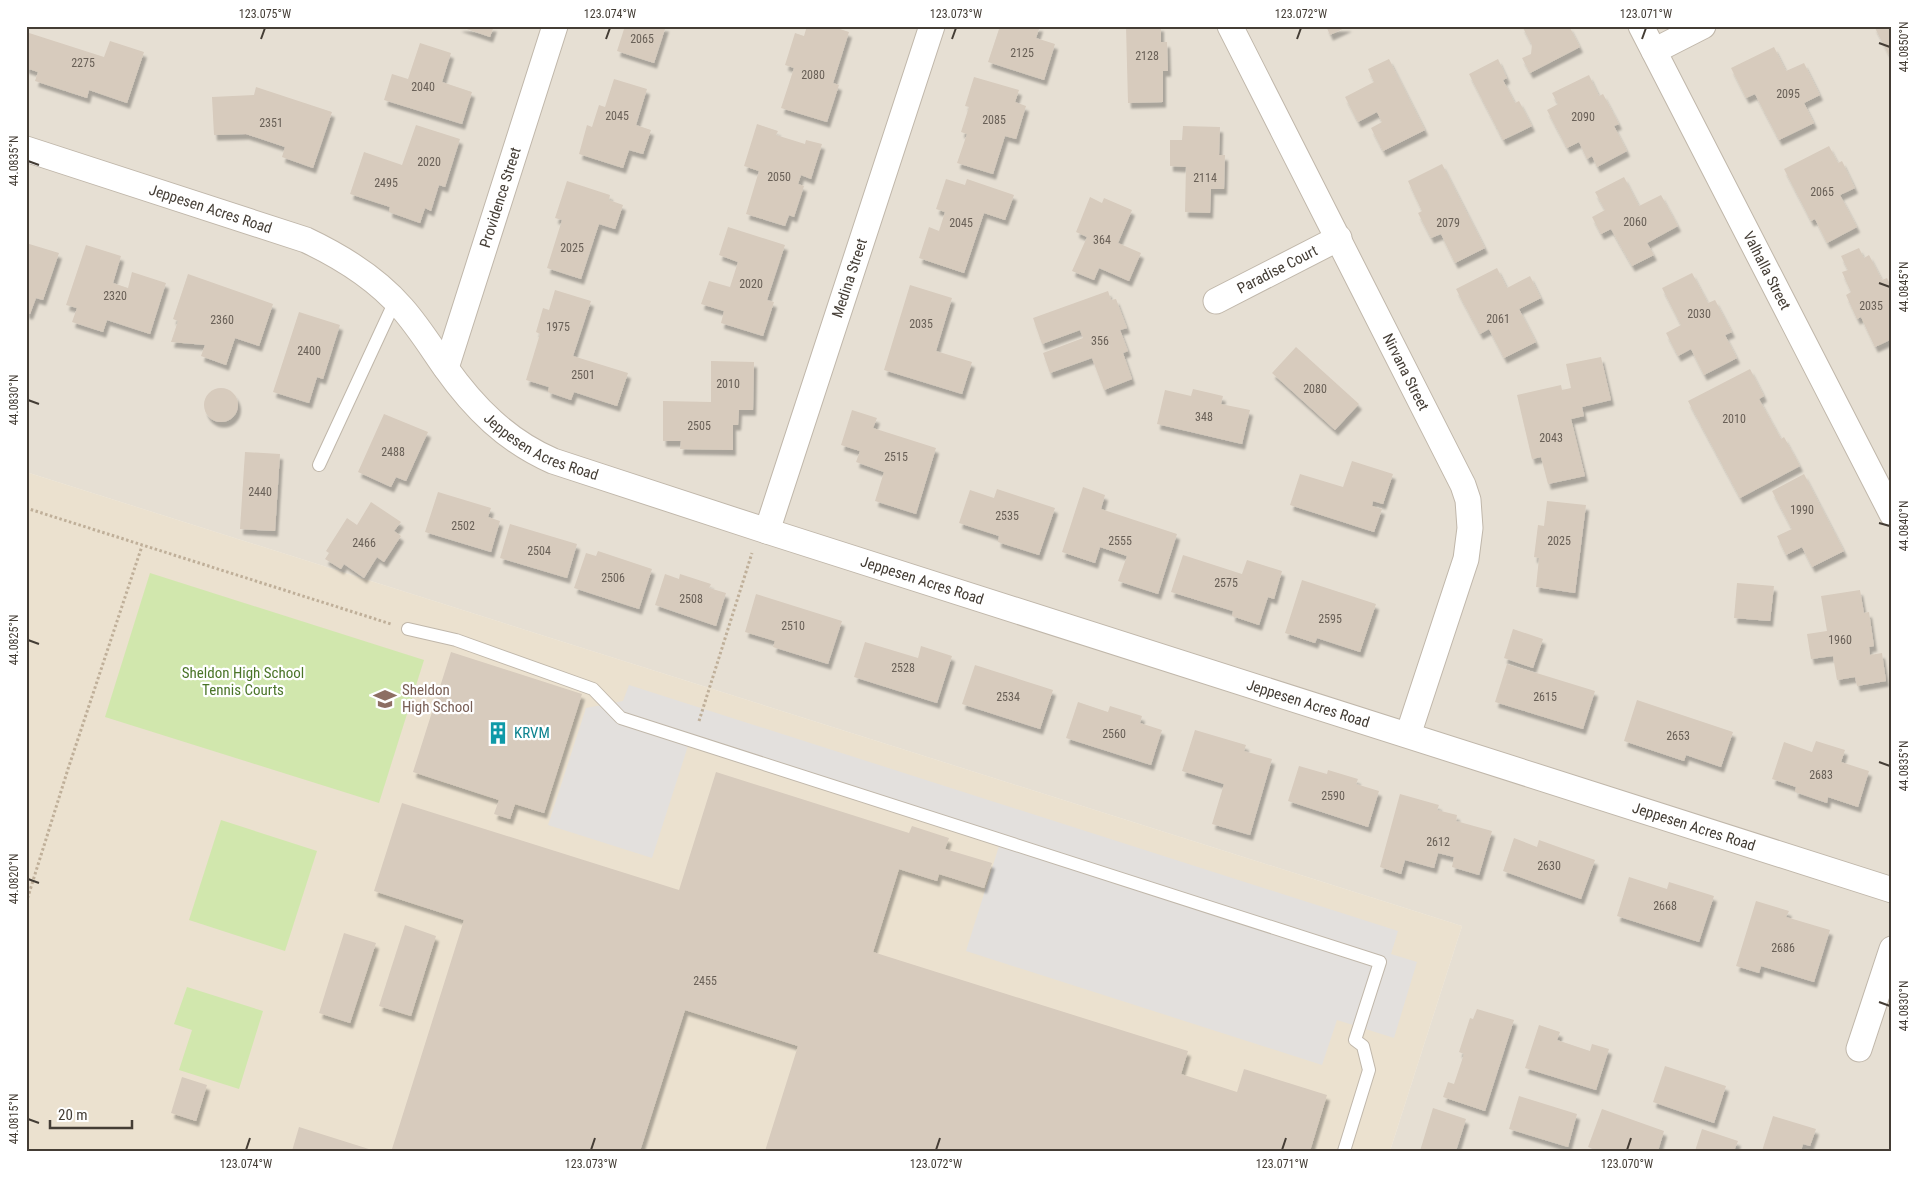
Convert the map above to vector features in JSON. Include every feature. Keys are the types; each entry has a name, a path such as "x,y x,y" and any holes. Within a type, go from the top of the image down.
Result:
{"street":[{"name":"Providence Street","path":"446,368 555,26"},
{"name":"Medina Street","path":"764,530 932,26"},
{"name":"Nirvana Street","path":"1230,26 1464,485 1468,500 1470,528 1466,559 1408,735"},
{"name":"Valhalla Street","path":"1641,26 1892,514"},
{"path":"1654,52 1703,26"},
{"name":"Jeppesen Acres Road","path":"26,149 306,240 328,250 380,285 416,325 476,406 496,426 522,445 544,457 764,530 1892,890"},
{"name":"Paradise Court","path":"1216,301 1339,238"},
{"path":"1859,1049 1892,949"}],"lane":[{"path":"319,465 395,301"},
{"path":"408,629 456,640 593,688 621,718 1380,962 1356,1040 1363,1046 1369,1070 1344,1151"}],"path":[{"path":"26,508 408,629"},
{"path":"692,741 764,530"},
{"path":"26,903 142,546"}],"shaded area":[{"path":"26,26 1892,26 1892,1151 1390,1151 1462,926 26,472"},
{"name":"Sheldon High School","path":"26,472 1462,926 1390,1151 26,1151"},
{"path":"629,685 1398,931 1391,954 1417,962 1394,1038 1337,1020 1322,1065 966,951 999,846 688,746 652,858 548,825 586,708 623,701"}],"green space":[{"name":"Sheldon High School Tennis Courts","path":"150,573 424,660 379,803 105,717"},
{"path":"221,820 317,851 285,951 189,920"},
{"path":"187,987 263,1011 239,1089 179,1070 192,1030 174,1024"}],"building":[{"path":"458,26 494,26 490,37"},
{"path":"625,26 666,26 654,63 617,51"},
{"path":"807,26 831,26 849,32 833,83 839,85 827,122 781,108 794,68 785,65 795,33 804,36"},
{"path":"1000,26 1040,26 1036,38 1055,44 1044,80 988,62"},
{"path":"1126,26 1161,26 1161,42 1167,42 1168,71 1163,71 1163,102 1128,103"},
{"path":"1326,26 1349,26 1330,35"},
{"path":"1522,26 1569,26 1580,47 1530,73 1522,58 1531,54 1532,45"},
{"path":"1874,26 1892,26 1892,61"},
{"path":"26,32 104,57 110,41 144,52 127,103 89,90 87,98 35,81 38,72 26,68"},
{"path":"420,43 451,53 442,82 472,92 462,124 384,100 392,74 408,79"},
{"path":"1774,47 1786,71 1804,63 1820,95 1804,103 1814,123 1779,140 1755,94 1746,98 1731,68"},
{"path":"1389,59 1425,130 1383,151 1371,128 1382,122 1377,112 1358,122 1345,97 1374,82 1368,69"},
{"path":"1498,59 1507,78 1503,80 1515,103 1519,101 1532,126 1503,140 1469,74"},
{"path":"1589,75 1599,96 1603,94 1619,124 1614,126 1627,151 1597,167 1592,156 1587,159 1579,142 1567,148 1547,110 1558,104 1552,93"},
{"path":"974,77 1019,90 1015,102 1026,106 1016,139 1005,136 993,174 957,163 967,134 961,132 969,107 965,106"},
{"path":"614,79 647,89 636,125 651,130 643,154 629,150 623,168 579,154 587,125 592,127 599,105 605,107"},
{"path":"256,87 332,112 313,168 282,157 285,147 246,134 214,135 212,97 254,95"},
{"path":"757,124 778,131 776,135 805,144 806,140 822,144 811,179 801,175 798,184 804,186 794,217 789,215 785,226 746,214 759,171 744,166"},
{"path":"416,125 460,139 445,187 439,185 431,211 425,208 420,223 389,212 390,207 350,194 364,152 402,165"},
{"path":"1183,126 1220,127 1219,155 1225,155 1224,189 1211,189 1210,213 1185,212 1186,167 1170,166 1170,140 1182,140"},
{"path":"1829,146 1838,163 1842,161 1855,188 1840,195 1857,227 1827,243 1815,219 1811,221 1784,169"},
{"path":"1442,164 1485,248 1455,263 1441,234 1431,238 1418,213 1422,211 1408,181"},
{"path":"1624,177 1639,206 1661,195 1678,226 1647,243 1654,255 1632,266 1611,229 1601,234 1592,217 1605,210 1595,192"},
{"path":"946,179 965,185 967,179 1014,195 1005,220 984,213 964,273 919,258 929,227 939,231 945,212 936,209"},
{"path":"567,181 610,195 609,200 623,205 615,229 599,224 581,279 547,268 562,220 555,218"},
{"path":"1090,197 1102,203 1104,198 1132,210 1118,243 1141,253 1129,281 1099,268 1094,280 1072,271 1087,237 1076,232"},
{"path":"728,227 785,245 767,300 774,302 763,336 721,323 724,311 701,304 709,281 730,287 738,262 719,255"},
{"path":"26,243 59,253 43,300 36,298 30,314 26,313"},
{"path":"86,245 121,256 113,283 128,288 132,272 166,283 150,334 107,320 103,332 72,322 77,308 66,305"},
{"path":"1859,248 1864,258 1869,255 1882,280 1887,278 1892,288 1892,339 1875,347 1861,317 1857,319 1846,295 1851,292 1842,272 1848,270 1841,256"},
{"path":"1497,268 1507,288 1530,276 1541,298 1519,309 1536,342 1504,358 1489,329 1480,334 1456,289"},
{"path":"1692,273 1708,303 1715,300 1732,332 1725,335 1737,358 1704,375 1691,349 1678,356 1666,333 1681,325 1662,288"},
{"path":"188,274 273,304 259,346 235,338 226,365 201,356 205,345 171,342 178,321 173,319"},
{"path":"910,285 952,298 936,351 972,362 962,394 884,370"},
{"path":"555,290 591,301 573,356 628,373 617,406 574,392 571,400 548,392 549,387 526,380 540,334 536,332 543,308 549,310"},
{"path":"1108,291 1111,300 1116,299 1127,328 1120,330 1128,351 1123,353 1132,379 1104,390 1092,358 1050,373 1043,353 1083,338 1080,330 1042,344 1033,318"},
{"path":"299,312 340,325 323,379 317,377 309,403 273,392"},
{"path":"1296,347 1359,404 1335,430 1272,373"},
{"path":"1601,357 1611,400 1582,407 1584,416 1571,419 1585,476 1548,484 1541,457 1532,459 1517,395 1561,385 1562,390 1571,388 1566,364"},
{"path":"711,361 754,362 753,410 739,410 738,425 733,425 733,450 680,449 681,441 663,441 663,401 711,402"},
{"path":"1750,369 1764,396 1759,399 1781,439 1784,437 1800,466 1740,498 1688,401"},
{"path":"221,388 228,389 233,393 237,398 237,412 233,417 228,421 221,422 214,421 209,417 205,412 204,405 205,398 209,393 214,389"},
{"path":"1193,389 1223,396 1221,404 1250,410 1242,444 1157,424 1165,390 1191,396"},
{"path":"852,410 877,418 873,428 936,448 916,514 875,501 884,472 856,462 860,451 841,445"},
{"path":"384,414 428,432 406,481 396,477 391,487 358,472"},
{"path":"245,452 280,454 275,531 240,529"},
{"path":"1352,461 1393,474 1383,504 1373,501 1372,506 1382,509 1374,532 1290,505 1300,474 1343,487"},
{"path":"1804,474 1844,551 1812,567 1802,547 1786,555 1777,536 1792,529 1772,491"},
{"path":"1083,487 1105,495 1101,509 1177,534 1158,594 1118,581 1127,556 1100,547 1095,563 1062,552"},
{"path":"997,489 1055,508 1039,555 998,542 999,536 959,523 970,490 994,498"},
{"path":"438,492 491,508 488,517 500,521 491,552 425,532"},
{"path":"1547,501 1586,505 1575,593 1536,587 1539,558 1534,557 1538,525 1544,526"},
{"path":"371,502 401,522 394,531 401,536 384,562 377,557 364,578 344,564 341,569 325,559 329,553 326,551 347,518 357,525"},
{"path":"510,524 577,544 567,578 500,558"},
{"path":"598,551 652,569 639,609 574,588 586,553 596,556"},
{"path":"1183,555 1242,574 1247,560 1282,571 1274,599 1268,597 1259,625 1232,616 1233,611 1171,592"},
{"path":"665,574 679,579 680,574 711,584 709,588 726,593 716,626 655,605"},
{"path":"1302,580 1376,604 1360,652 1317,638 1315,643 1285,633"},
{"path":"1737,583 1774,586 1770,621 1734,618"},
{"path":"1860,590 1864,613 1869,612 1874,646 1869,647 1870,655 1882,653 1886,681 1857,686 1855,677 1837,680 1833,656 1811,659 1807,634 1827,631 1821,596"},
{"path":"756,594 842,621 828,664 773,647 775,641 745,632"},
{"path":"1513,629 1543,639 1533,668 1504,658"},
{"path":"865,642 918,658 921,646 952,656 937,703 854,677"},
{"name":"KRVM","path":"451,652 582,694 544,813 515,804 510,819 494,814 499,800 413,772"},
{"path":"1507,664 1595,691 1583,729 1495,702"},
{"path":"975,665 1053,690 1040,729 962,704"},
{"path":"1637,700 1733,732 1721,767 1686,755 1684,761 1624,741"},
{"path":"1078,702 1108,712 1110,706 1142,716 1140,723 1162,730 1151,765 1066,738"},
{"path":"1195,730 1246,745 1244,751 1272,759 1250,835 1212,824 1224,784 1182,771"},
{"path":"1816,741 1845,750 1841,762 1869,771 1858,807 1828,797 1827,803 1795,792 1796,787 1772,779 1784,742 1812,752"},
{"path":"1299,766 1327,774 1328,770 1358,779 1356,784 1379,791 1368,827 1288,801"},
{"path":"716,772 909,833 912,826 949,838 945,849 992,863 984,888 939,874 937,881 899,869 873,952 1188,1051 1181,1074 1237,1092 1244,1069 1327,1095 1310,1151 1147,1151 1142,1149 1141,1151 765,1151 798,1046 685,1010 640,1151 393,1151 392,1149 464,920 374,891 402,803 679,890"},
{"path":"1400,794 1439,805 1437,810 1457,815 1456,821 1492,831 1479,875 1452,867 1454,857 1438,853 1434,868 1405,860 1401,874 1380,867"},
{"path":"1514,838 1537,847 1539,840 1595,860 1581,899 1503,871"},
{"path":"1629,877 1667,889 1669,882 1714,896 1699,942 1617,916"},
{"path":"1756,901 1789,911 1786,917 1830,930 1814,982 1761,966 1759,973 1736,966"},
{"path":"405,925 436,936 411,1016 379,1006"},
{"path":"344,933 376,943 350,1023 319,1013"},
{"path":"1477,1009 1514,1020 1485,1111 1443,1097 1448,1082 1454,1084 1464,1054 1459,1052 1470,1018 1473,1019"},
{"path":"1539,1025 1560,1032 1557,1040 1590,1051 1592,1044 1609,1049 1596,1090 1525,1068"},
{"path":"1665,1066 1726,1086 1714,1123 1653,1102"},
{"path":"182,1077 207,1085 196,1121 171,1113"},
{"path":"1519,1096 1577,1114 1568,1147 1509,1129"},
{"path":"1433,1108 1466,1119 1456,1151 1420,1151"},
{"path":"1602,1109 1664,1131 1658,1151 1598,1151 1588,1147"},
{"path":"1773,1116 1816,1129 1810,1146 1803,1144 1801,1151 1762,1151"},
{"path":"299,1127 372,1150 292,1151"},
{"path":"1702,1129 1738,1141 1734,1151 1695,1151"}],"place":[{"name":"Sheldon High School","path":"385,699"},
{"name":"KRVM","path":"498,733"}]}
